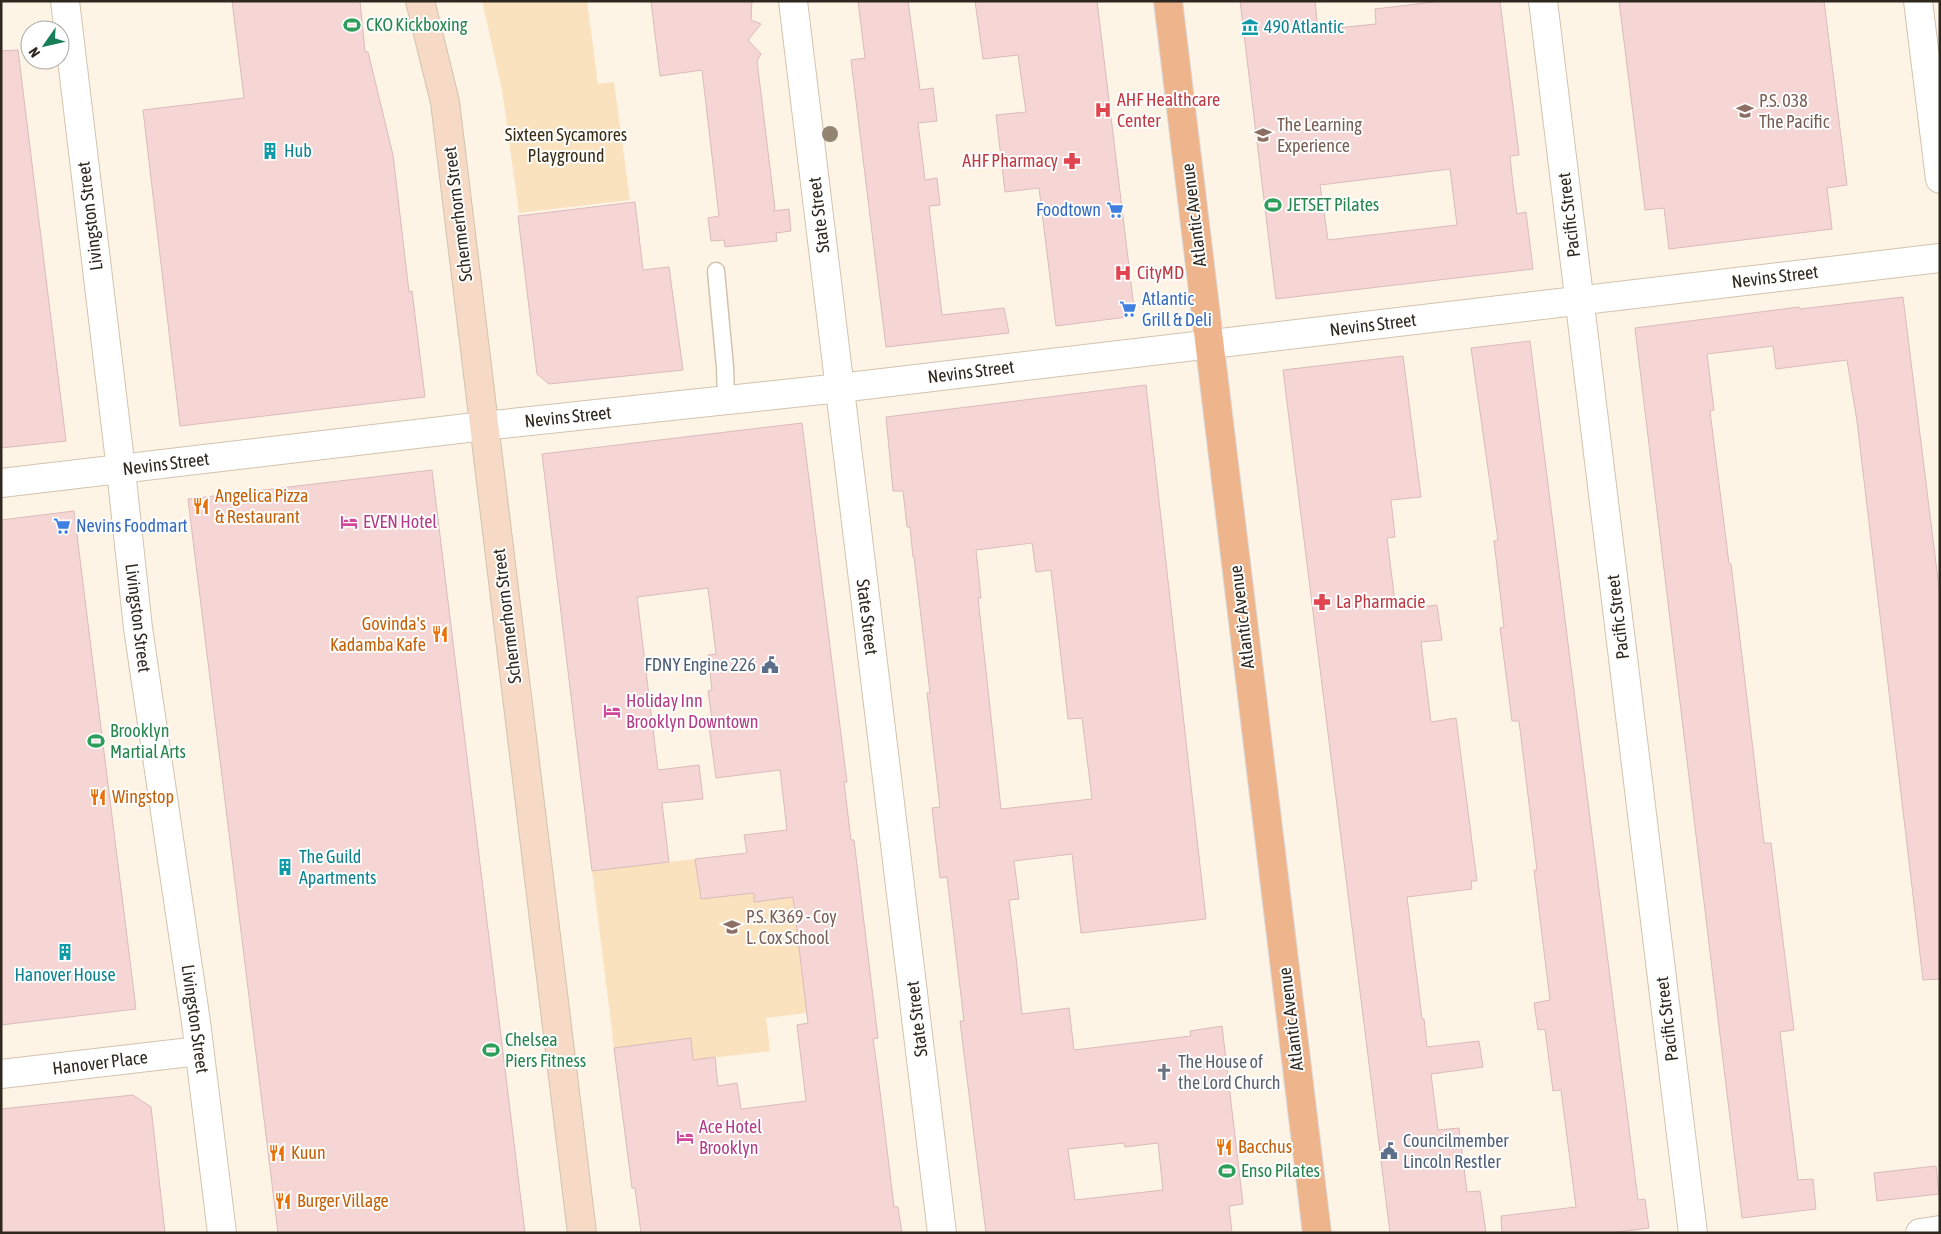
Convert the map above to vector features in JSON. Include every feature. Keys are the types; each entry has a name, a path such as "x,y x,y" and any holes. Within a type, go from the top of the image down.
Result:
{"main road":[{"name":"Schermerhorn Street","path":"420,1 445,102 582,1233"},
{"name":"Atlantic Avenue","path":"1168,1 1317,1233"}],"street":[{"name":"Livingston Street","path":"65,1 122,470 138,628 199,1051 222,1233"},
{"name":"State Street","path":"793,1 942,1233"},
{"name":"Pacific Street","path":"1543,1 1693,1233"},
{"path":"1918,1 1940,179"},
{"name":"Nevins Street","path":"1,483 484,426 840,388 1940,258"},
{"name":"Hanover Place","path":"1,1074 199,1051"},
{"path":"1920,1233 1940,1230"}],"lane":[{"path":"716,271 725,366 726,400"}],"green space":[{"name":"Sixteen Sycamores Playground","path":"482,1 587,1 598,84 614,82 630,200 519,213 502,90"},
{"name":"P.S. K369 - Coy L. Cox School","path":"695,859 701,899 754,893 754,901 793,897 807,1013 766,1018 770,1051 693,1060 690,1038 614,1048 592,871"}],"building":[{"name":"Hub","path":"232,1 360,1 365,52 368,52 393,155 409,292 412,291 425,397 180,426 143,110 244,98"},
{"path":"651,1 752,1 751,20 761,24 748,40 761,54 757,61 775,209 773,211 789,209 791,231 776,233 777,241 725,247 724,240 711,241 708,218 719,216 702,70 660,76"},
{"path":"858,1 908,1 920,90 933,88 937,121 918,123 925,180 937,178 940,205 929,206 942,315 1004,308 1009,333 886,347 851,60 865,58"},
{"path":"975,1 1097,1 1135,316 1056,326 1039,188 1005,192 996,115 1026,112 1018,55 983,59"},
{"path":"1240,1 1315,1 1318,30 1376,24 1375,9 1441,1 1500,1 1519,155 1510,156 1513,185 1517,214 1526,212 1533,269 1276,299","holes":["1450,169 1457,225 1328,240 1320,185"]},
{"name":"P.S. 038 The Pacific","path":"1619,1 1824,1 1847,185 1827,188 1832,229 1669,249 1664,208 1645,210"},
{"path":"18,50 66,441 1,448 1,51"},
{"path":"635,202 643,270 669,267 683,370 549,384 537,374 518,216"},
{"path":"1903,297 1940,596 1940,979 1923,980 1857,421 1847,360 1776,369 1773,346 1707,354 1714,410 1710,411 1729,564 1731,564 1764,843 1771,843 1794,1030 1780,1032 1798,1180 1813,1179 1816,1209 1742,1218 1635,328 1799,307 1800,309"},
{"path":"1530,341 1638,1200 1645,1199 1649,1228 1611,1233 1502,1233 1501,1216 1576,1207 1561,1090 1553,1091 1545,1029 1538,1030 1534,1003 1550,1000 1534,870 1537,870 1519,721 1512,721 1500,628 1504,627 1494,541 1498,540 1471,348"},
{"path":"1403,356 1421,497 1391,500 1395,537 1387,538 1396,610 1437,605 1442,640 1421,642 1431,722 1456,718 1477,881 1471,881 1472,889 1407,897 1427,1047 1479,1041 1483,1067 1431,1074 1438,1130 1459,1128 1467,1192 1480,1191 1486,1233 1390,1233 1283,370"},
{"path":"1146,385 1206,919 1081,933 1072,854 1014,861 1019,899 1009,900 1022,1014 1069,1008 1074,1050 1191,1036 1190,1031 1222,1026 1243,1204 1229,1206 1232,1233 986,1233 960,1021 964,1021 947,877 940,878 932,808 940,807 927,693 930,693 914,557 910,527 907,527 903,491 893,491 886,417","holes":["1032,543 1036,572 1051,570 1068,719 1082,718 1092,799 1001,809 978,598 981,598 976,550","1124,1143 1125,1147 1158,1143 1163,1190 1075,1200 1068,1149"]},
{"path":"802,423 847,782 844,782 851,840 854,840 878,1038 873,1039 894,1207 898,1207 902,1233 641,1233 635,1188 632,1188 614,1048 691,1038 693,1060 715,1057 718,1086 737,1083 741,1109 806,1101 797,1025 808,1023 793,897 754,902 754,893 701,899 695,859 747,853 744,835 787,830 780,770 716,778 709,726 713,726 708,691 712,690 708,655 716,654 708,588 637,597 658,770 699,765 703,799 662,803 669,862 592,871 542,454"},
{"path":"432,470 525,1233 278,1233 188,499"},
{"path":"74,511 136,1009 1,1025 1,520"},
{"path":"133,1095 151,1107 165,1233 1,1233 1,1109"},
{"path":"1936,1166 1939,1194 1877,1201 1874,1173"}],"place":[{"name":"CKO Kickboxing","path":"352,25"},
{"name":"490 Atlantic","path":"1250,27"},
{"name":"AHF Healthcare Center","path":"1103,110"},
{"name":"P.S. 038 The Pacific","path":"1745,111"},
{"name":"The Learning Experience","path":"1263,135"},
{"name":"Hub","path":"270,151"},
{"name":"AHF Pharmacy","path":"1072,161"},
{"name":"JETSET Pilates","path":"1273,205"},
{"name":"Foodtown","path":"1115,210"},
{"name":"CityMD","path":"1123,273"},
{"name":"Atlantic Grill & Deli","path":"1128,309"},
{"name":"Angelica Pizza & Restaurant","path":"201,506"},
{"name":"EVEN Hotel","path":"349,522"},
{"name":"Nevins Foodmart","path":"62,526"},
{"name":"La Pharmacie","path":"1322,602"},
{"name":"Govinda's Kadamba Kafe","path":"440,634"},
{"name":"FDNY Engine 226","path":"770,665"},
{"name":"Holiday Inn Brooklyn Downtown","path":"612,711"},
{"name":"Brooklyn Martial Arts","path":"96,741"},
{"name":"Wingstop","path":"98,797"},
{"name":"The Guild Apartments","path":"285,867"},
{"name":"P.S. K369 - Coy L. Cox School","path":"732,927"},
{"name":"Hanover House","path":"65,952"},
{"name":"Chelsea Piers Fitness","path":"491,1050"},
{"name":"The House of the Lord Church","path":"1164,1072"},
{"name":"Ace Hotel Brooklyn","path":"685,1137"},
{"name":"Bacchus","path":"1224,1147"},
{"name":"Councilmember Lincoln Restler","path":"1389,1151"},
{"name":"Kuun","path":"277,1153"},
{"name":"Enso Pilates","path":"1227,1171"},
{"name":"Burger Village","path":"283,1201"}]}
